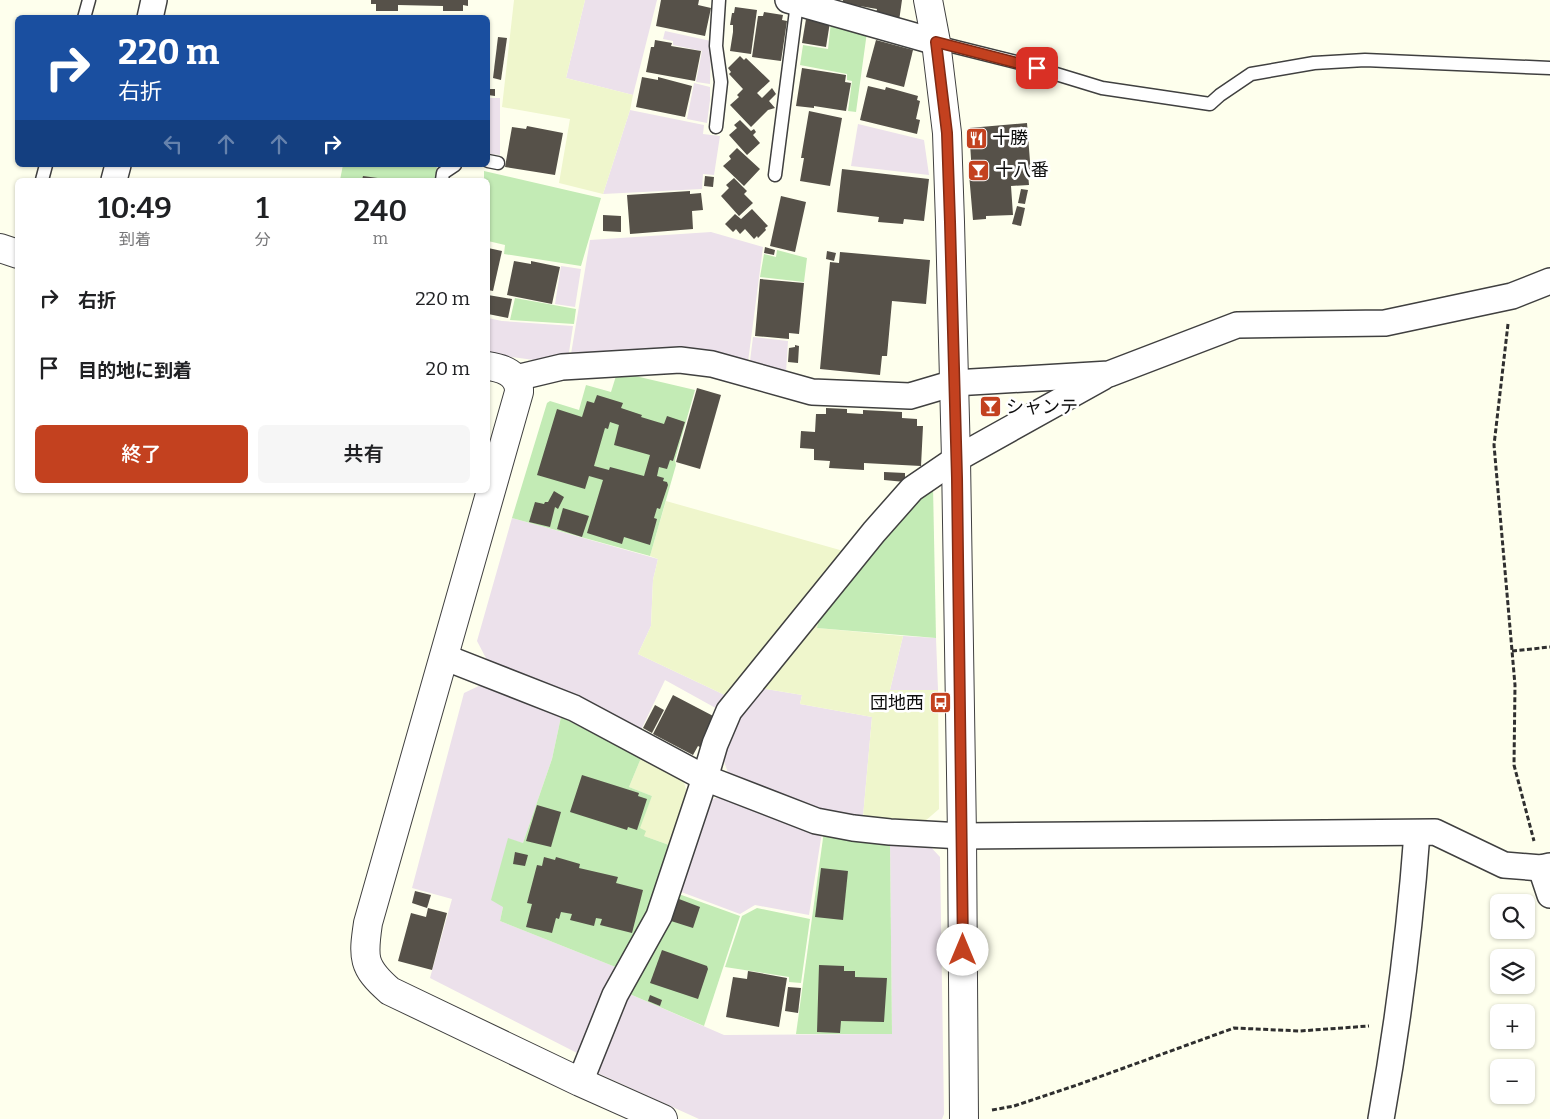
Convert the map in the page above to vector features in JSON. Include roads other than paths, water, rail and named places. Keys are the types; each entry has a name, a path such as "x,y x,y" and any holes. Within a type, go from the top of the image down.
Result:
{"street":[{"path":"151,15 154,0"},
{"path":"928,0 936,42 947,133 956,459 964,1117"},
{"path":"792,1 936,42"},
{"path":"0,248 15,253"},
{"path":"580,1082 615,995 659,916 715,744 729,710 874,532 912,489 956,459 1109,374 1237,325 1385,323 1512,296 1550,281"},
{"path":"516,378 562,367 680,360 712,364 812,392 910,396 954,382 1109,374"},
{"path":"490,366 501,368 516,378 520,386 518,398 368,923 364,950 369,970 390,991 580,1082 663,1119"},
{"path":"444,658 574,708 705,778 816,821 890,832 962,836 1434,832 1504,865 1546,867 1550,895"},
{"path":"1381,1119 1407,949 1416,832"}],"lane":[{"path":"85,15 89,0"},
{"path":"716,127 721,82 716,46 719,0"},
{"path":"775,175 792,1"},
{"path":"936,42 1020,63 1102,88 1210,104 1251,74 1314,63 1365,60 1550,68"},
{"path":"442,178 443,172 452,167"}],"place":[{"name":"十勝","path":"976,138"},
{"name":"十八番","path":"979,170"},
{"name":"シャンテ","path":"990,407"},
{"name":"団地西","path":"940,703"}]}
